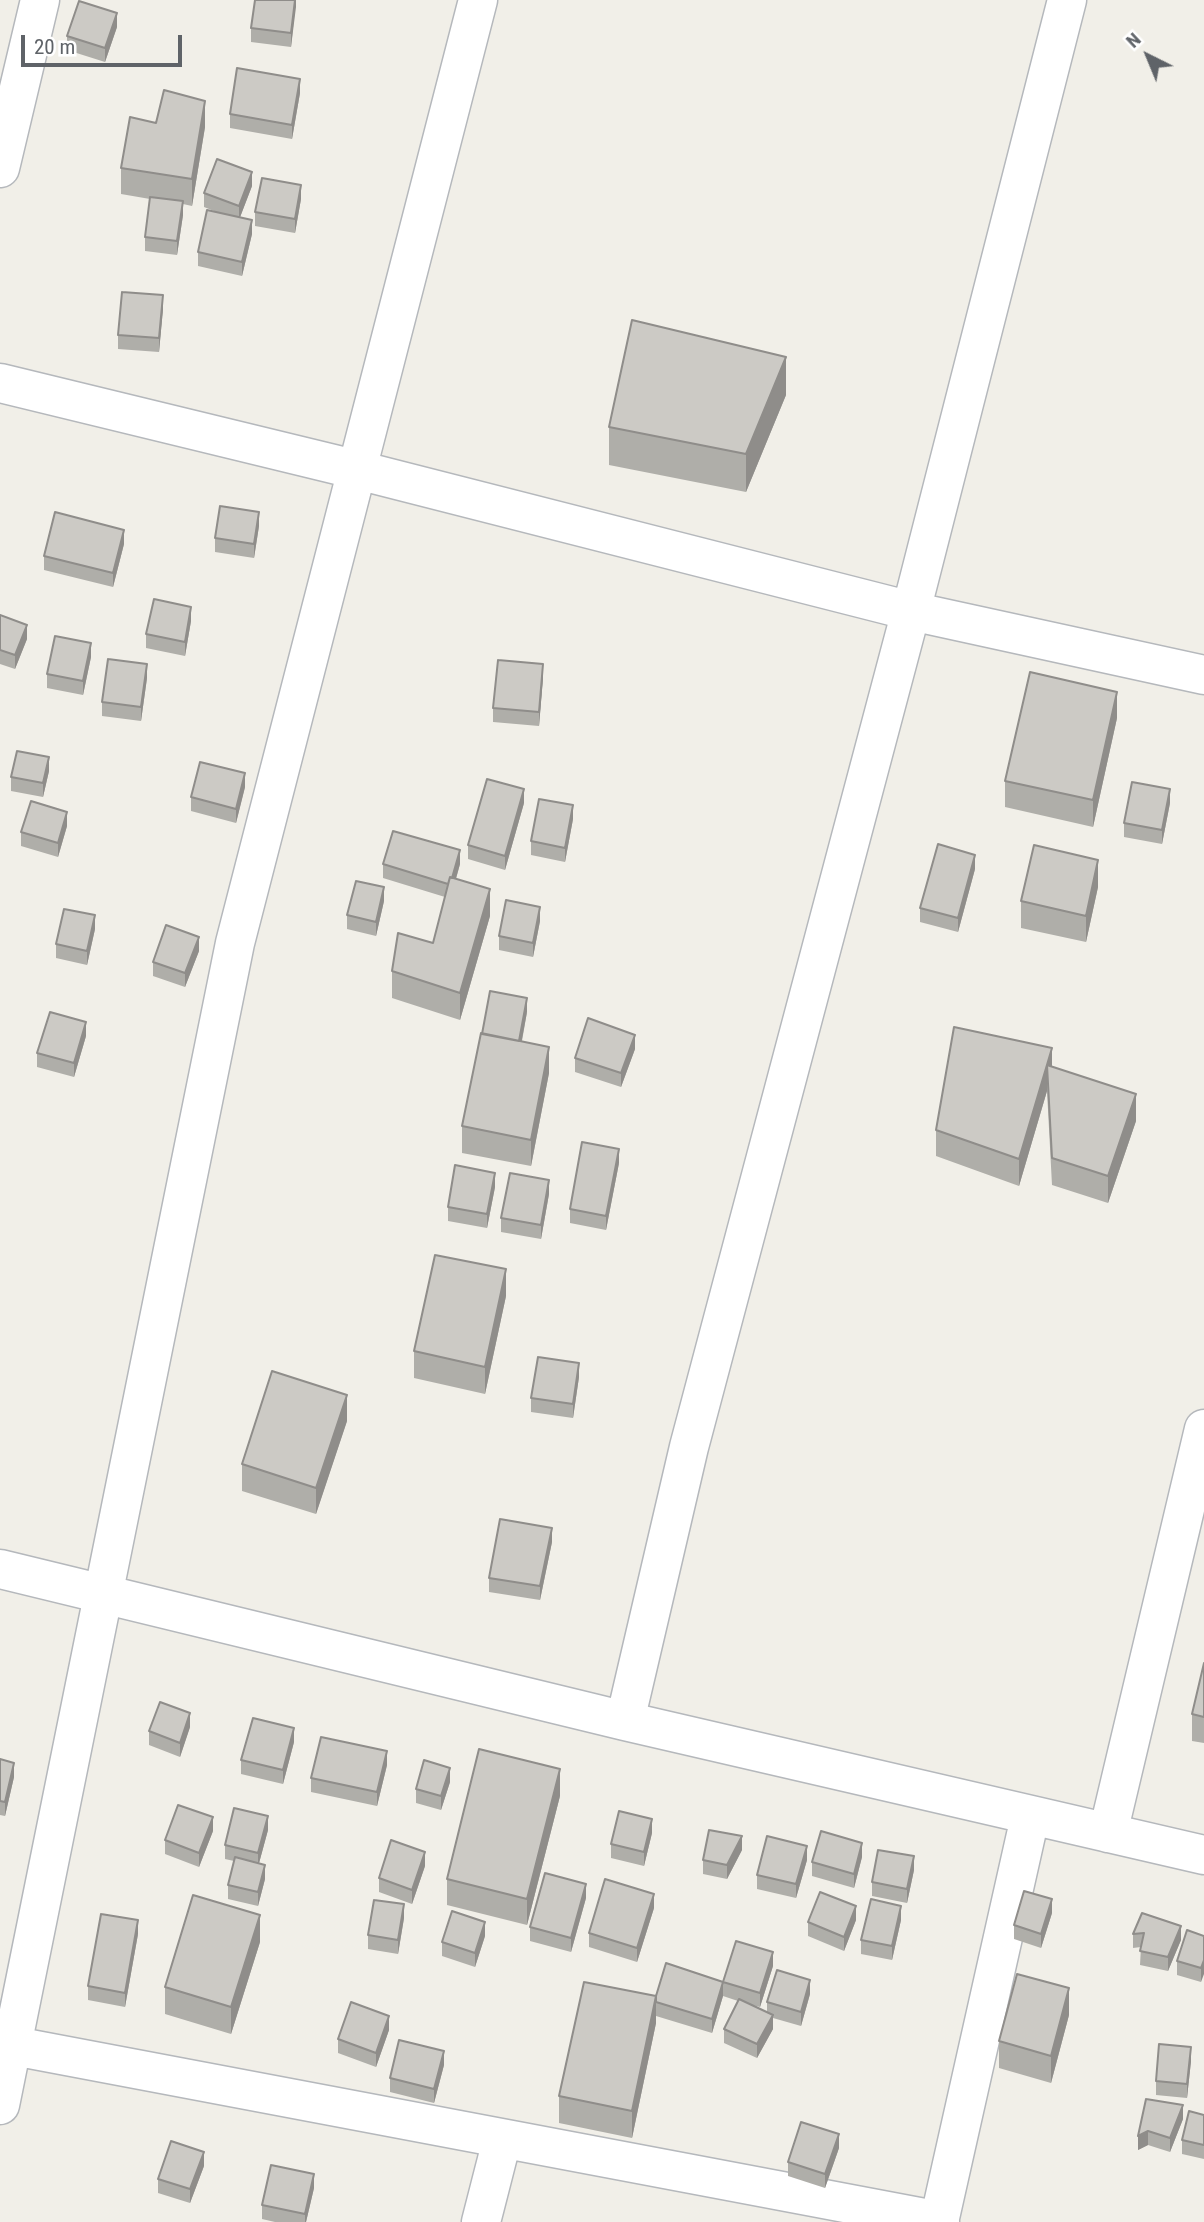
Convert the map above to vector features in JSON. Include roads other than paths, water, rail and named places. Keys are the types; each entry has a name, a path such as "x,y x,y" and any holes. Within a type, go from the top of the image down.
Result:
{"street":[{"path":"0,168 40,0"},
{"path":"0,2105 105,1597 235,943 478,0"},
{"path":"625,1721 692,1434 911,611 1067,0"},
{"path":"0,383 358,470 911,611 1204,676"},
{"path":"1108,1833 1204,1429"},
{"path":"0,1569 105,1597 625,1721 1204,1856"},
{"path":"14,2046 940,2221 1030,1817"},
{"path":"481,2222 502,2140"}]}
